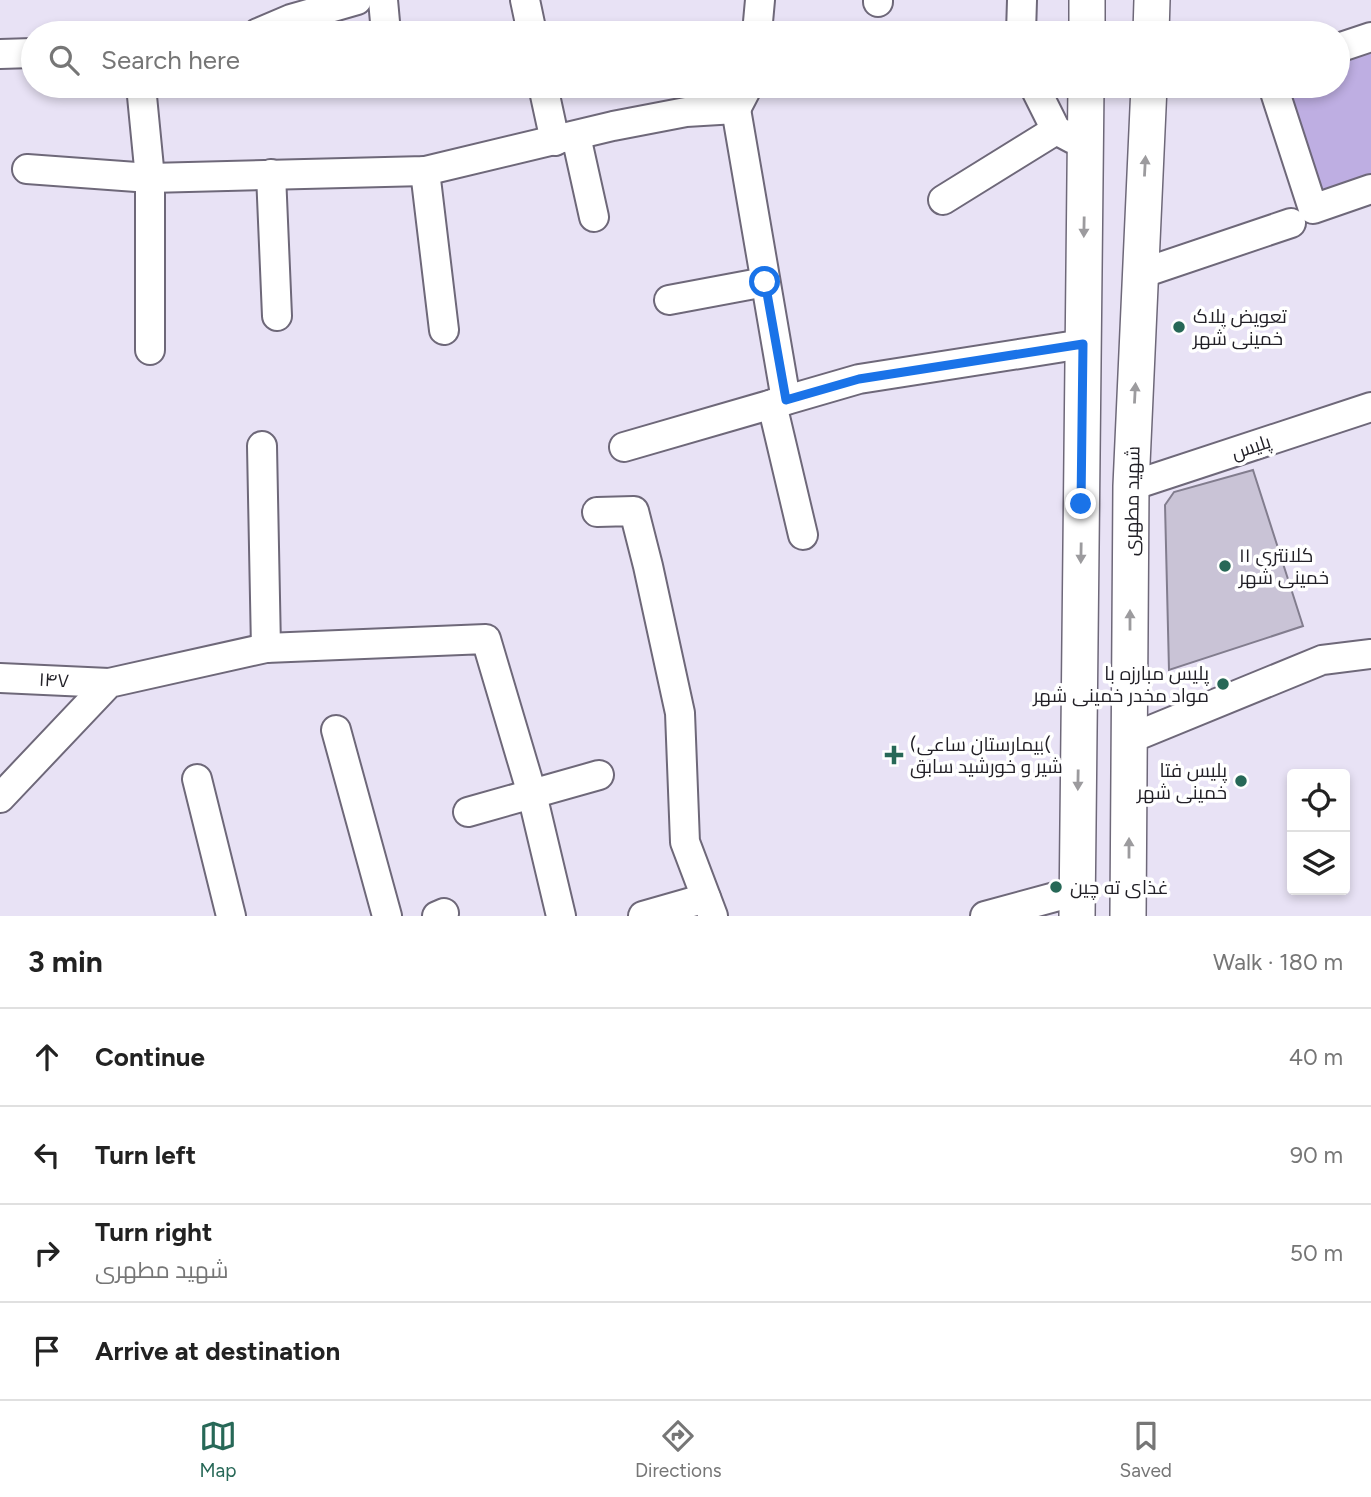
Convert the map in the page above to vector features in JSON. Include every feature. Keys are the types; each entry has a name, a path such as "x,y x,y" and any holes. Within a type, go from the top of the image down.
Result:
{"main road":[{"path":"1087,0 1087,21"},
{"path":"1151,21 1152,0"},
{"path":"1077,904 1083,344 1071,137 1082,98"},
{"name":"شهید مطهری","path":"1128,916 1131,486 1148,98"}],"street":[{"path":"286,21 357,0"},
{"path":"383,0 385,21"},
{"path":"524,0 529,21"},
{"path":"758,21 760,0"},
{"path":"1021,21 1022,0"},
{"path":"1350,44 1371,37"},
{"path":"0,54 21,53"},
{"path":"142,98 150,178 150,350"},
{"path":"548,98 594,217"},
{"path":"27,169 150,178 425,171 738,98"},
{"path":"742,98 779,402 803,535"},
{"path":"943,200 1071,137 1043,98"},
{"path":"1277,98 1313,209 1371,189"},
{"path":"425,171 444,330"},
{"path":"271,174 277,316"},
{"path":"1140,274 1291,223"},
{"path":"669,300 765,282"},
{"path":"624,447 859,379 1083,344"},
{"name":"پلیس","path":"1131,486 1371,407"},
{"path":"262,446 267,648"},
{"path":"597,512 634,511 649,566 680,713 685,842 710,907 643,916"},
{"name":"۱۴۷","path":"0,678 109,682 267,648 486,639 532,794"},
{"path":"1129,739 1322,660 1371,654"},
{"path":"0,799 109,682"},
{"path":"335,730 387,916"},
{"path":"468,812 599,775"},
{"path":"197,779 231,916"},
{"path":"532,794 561,916"},
{"path":"985,916 1077,904"}],"shaded area":[{"path":"1371,53 1371,174 1322,190 1292,98 1350,98 1350,60"}],"building":[{"name":"کلانتری ۱۱ خمینی شهر","path":"1253,470 1303,626 1169,670 1165,505 1174,492"}],"place":[{"name":"تعویض پلاک خمینی شهر","path":"1179,327"},
{"name":"کلانتری ۱۱ خمینی شهر","path":"1225,566"},
{"name":"پلیس مبارزه با مواد مخدر خمینی شهر","path":"1223,684"},
{"name":"(بیمارستان ساعی( شیر و خورشید سابق","path":"894,755"},
{"name":"پلیس فتا خمینی شهر","path":"1241,781"},
{"name":"غذای ته چین","path":"1056,887"}],"route":[{"path":"765,282 786,400 859,379 1083,344 1081,504"}]}
